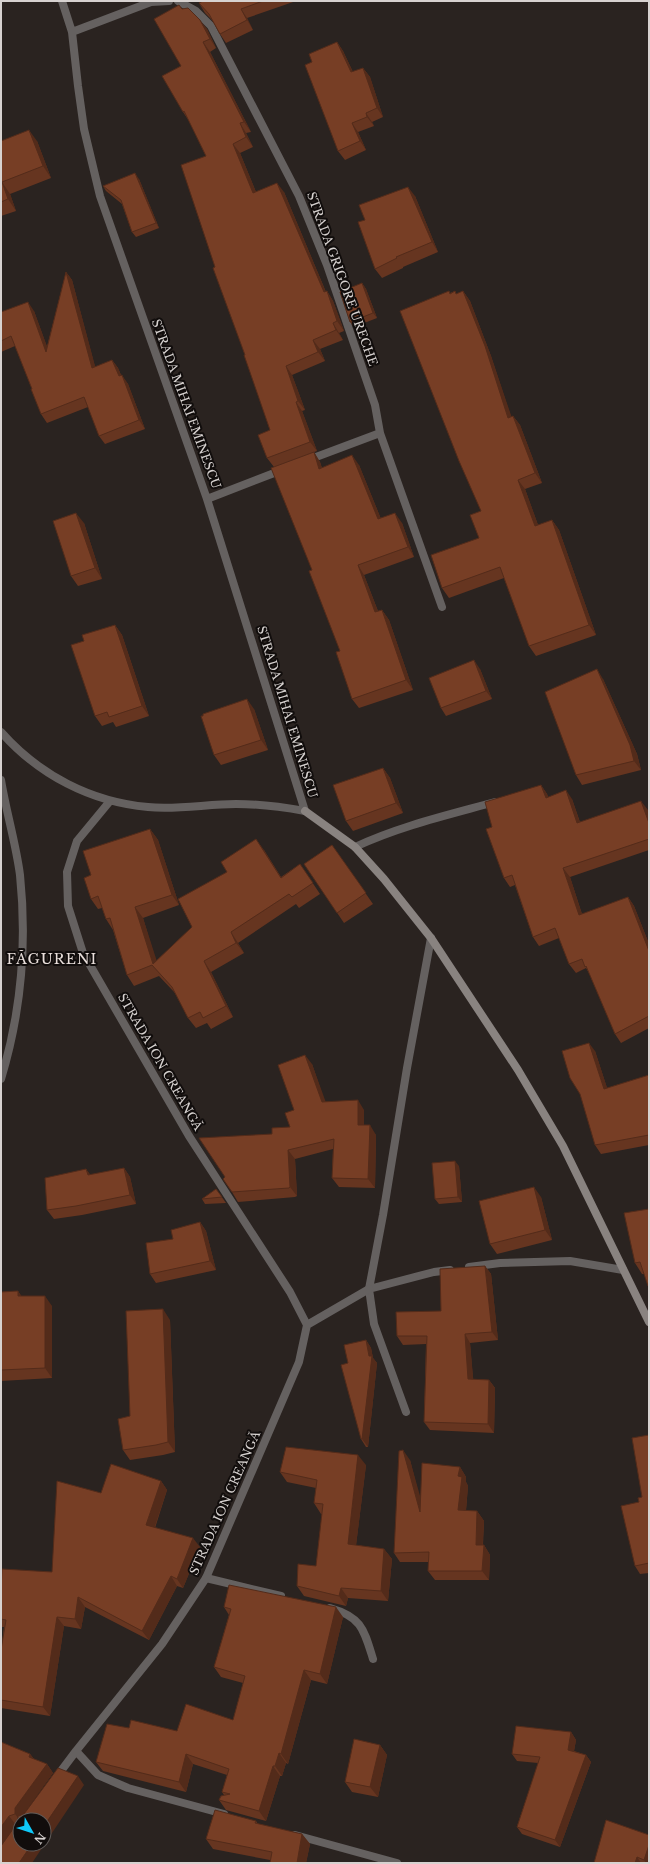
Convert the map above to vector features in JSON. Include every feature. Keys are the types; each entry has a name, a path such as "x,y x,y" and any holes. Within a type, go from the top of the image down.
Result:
{"street":[{"name":"STRADA MIHAI EMINESCU","path":"62,1 72,32 84,129 100,196 208,499 305,811"},
{"path":"72,32 151,2 169,1"},
{"name":"STRADA GRIGORE URECHE","path":"178,1 196,10 211,26 299,196 327,265 354,341 375,404 380,433 442,607"},
{"path":"208,499 380,433"},
{"path":"1,732 17,750 43,771 75,788 110,801 149,807 236,804 266,805 305,811 355,847 384,879 432,938 518,1070 563,1146 649,1322"},
{"path":"1,780 20,874 23,940 19,999 1,1079"},
{"name":"STRADA ION CREANGĂ","path":"48,1788 162,1644 206,1578 299,1362 306,1325 290,1292 189,1136 83,953 68,906 67,872 77,841 110,801"},
{"path":"355,847 378,836 500,801"},
{"path":"406,1412 374,1324 369,1289 407,1068 432,938"},
{"path":"306,1325 369,1289 434,1272 500,1263 570,1261 623,1270"},
{"path":"206,1578 289,1598"},
{"path":"319,1605 346,1612 363,1627 373,1659"},
{"path":"76,1751 98,1775 128,1788 230,1816"},
{"path":"289,1833 396,1863"}],"building":[{"path":"203,1 263,1 241,9 247,20 220,34 209,14 199,3"},
{"path":"179,5 182,9 188,8 200,20 210,39 203,42 244,122 240,123 246,137 233,144 253,193 277,183 324,292 327,291 337,321 333,323 336,330 313,340 318,352 286,366 298,401 296,402 310,442 267,458 258,435 270,430 245,355 213,268 215,267 181,165 206,156 184,111 183,112 162,76 181,66 154,19"},
{"path":"337,42 351,72 363,68 377,108 366,113 367,117 352,123 360,141 338,151 305,65 312,62 309,54"},
{"path":"29,130 43,166 2,182 8,199 1,202 1,141"},
{"path":"135,173 156,223 132,232 121,200 103,186"},
{"path":"408,187 432,242 396,257 397,258 375,269 358,222 365,220 359,205"},
{"path":"66,272 92,368 112,360 119,376 122,375 139,420 99,436 84,397 41,414 11,336 1,341 1,312 28,302 46,352"},
{"path":"362,283 373,313 350,322 340,292"},
{"path":"449,291 450,294 455,291 456,294 463,291 485,346 508,418 513,416 535,473 518,480 535,526 552,520 589,625 529,646 500,567 442,588 431,555 479,538 470,515 481,511 459,461 400,311"},
{"path":"314,452 319,469 352,455 378,519 395,513 408,547 358,565 375,612 382,610 406,680 352,699 336,652 340,651 309,571 312,570 271,468"},
{"path":"76,513 95,568 71,576 53,521"},
{"path":"115,625 142,706 109,717 107,712 95,716 71,645 84,641 82,635"},
{"path":"474,660 486,691 441,708 429,678"},
{"path":"597,669 630,745 634,761 576,775 545,692"},
{"path":"247,699 261,740 214,755 201,716"},
{"path":"383,768 396,803 346,821 333,785"},
{"path":"541,785 546,798 566,790 577,823 641,801 649,823 649,839 563,868 579,915 628,897 649,951 649,1016 615,1034 582,959 569,964 555,928 533,937 512,875 504,878 486,829 492,827 485,802"},
{"path":"150,829 172,895 135,907 153,964 192,927 178,899 227,872 221,862 256,839 281,878 300,864 313,883 292,897 289,894 231,932 236,943 204,961 226,1006 203,1018 200,1012 188,1018 172,987 152,965 127,975 110,918 106,919 98,896 91,899 84,878 91,875 83,851"},
{"path":"332,845 366,893 337,913 304,864"},
{"path":"589,1043 604,1089 649,1075 649,1135 595,1145 580,1094 570,1078 562,1051"},
{"path":"305,1055 322,1102 358,1100 358,1125 370,1125 368,1179 332,1178 334,1139 288,1150 289,1188 232,1192 223,1179 225,1177 199,1138 272,1134 272,1128 290,1127 285,1113 294,1110 278,1065"},
{"path":"455,1161 458,1197 435,1199 432,1163"},
{"path":"124,1168 130,1195 76,1206 47,1210 45,1178 86,1169 88,1175"},
{"path":"534,1187 545,1230 490,1244 479,1201"},
{"path":"216,1189 222,1197 202,1199"},
{"path":"649,1209 648,1286 640,1262 635,1263 624,1213"},
{"path":"200,1222 210,1261 150,1274 146,1243 173,1239 171,1230"},
{"path":"485,1266 492,1332 465,1334 468,1379 489,1380 488,1424 424,1422 427,1336 397,1336 396,1312 441,1311 440,1269"},
{"path":"18,1291 18,1296 45,1296 45,1368 1,1370 1,1292"},
{"path":"163,1309 168,1442 123,1450 118,1419 130,1416 126,1311"},
{"path":"366,1340 369,1356 372,1356 361,1439 341,1365 348,1363 344,1345"},
{"path":"649,1435 649,1563 635,1566 621,1506 639,1502 638,1498 642,1497 632,1438"},
{"path":"286,1447 358,1455 348,1544 384,1549 381,1591 341,1588 339,1596 297,1586 298,1564 316,1566 323,1504 314,1503 317,1480 280,1472"},
{"path":"403,1450 420,1512 422,1463 460,1467 458,1476 462,1477 458,1510 477,1511 476,1545 484,1545 482,1571 428,1571 429,1552 394,1553 399,1451"},
{"path":"111,1464 161,1481 146,1525 193,1538 177,1579 171,1576 142,1631 78,1597 75,1619 57,1617 43,1707 1,1700 1,1650 6,1620 1,1619 2,1569 52,1572 57,1481 101,1493"},
{"path":"229,1585 336,1607 320,1674 304,1670 281,1754 279,1753 275,1766 273,1766 259,1811 219,1800 221,1796 230,1794 222,1792 229,1769 186,1754 179,1782 96,1762 107,1724 129,1728 131,1720 177,1731 186,1704 233,1720 245,1676 214,1667 231,1609 224,1607"},
{"path":"516,1726 571,1732 568,1750 586,1755 555,1840 517,1827 540,1757 512,1754"},
{"path":"354,1739 380,1745 370,1787 345,1782"},
{"path":"1,1742 30,1754 29,1757 47,1764 15,1808 15,1812 12,1812 12,1815 9,1816 1,1827"},
{"path":"58,1768 78,1776 52,1814 52,1812 25,1812"},
{"path":"215,1810 256,1821 255,1823 302,1834 297,1863 270,1863 272,1852 206,1839"},
{"path":"606,1820 649,1835 649,1845 644,1860 637,1857 635,1863 594,1863"},
{"path":"12,1830 12,1852 27,1852 19,1863 1,1863 1,1846"}],"district":[{"name":"FĂGURENI","path":"52,959"}]}
